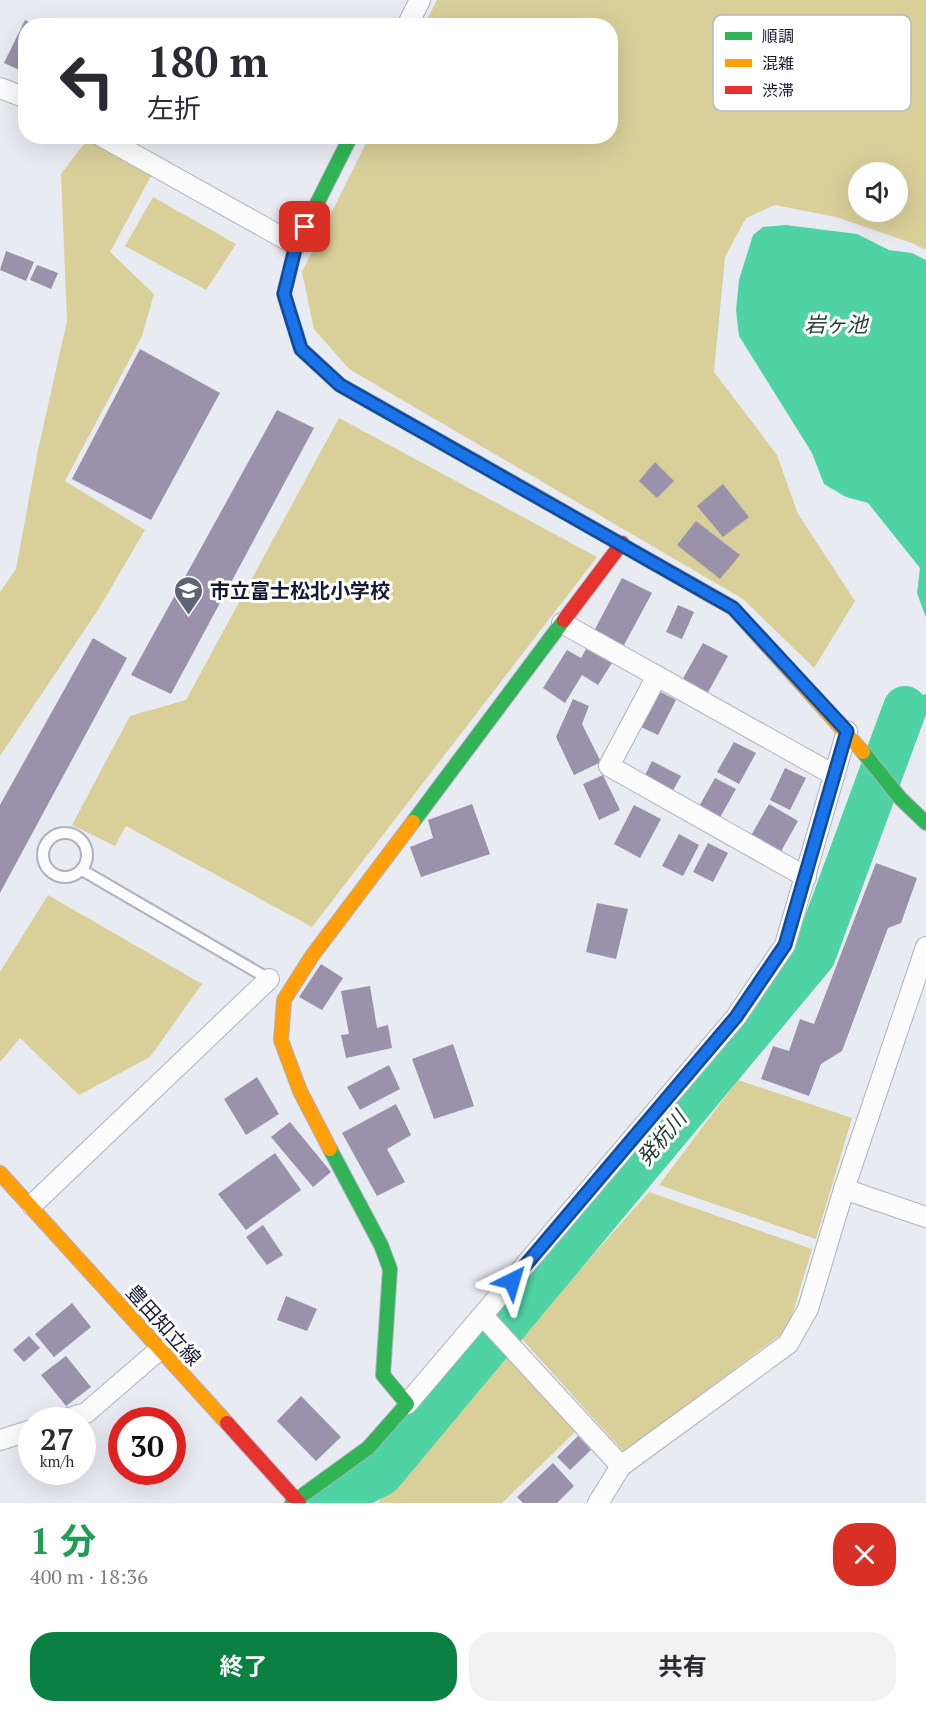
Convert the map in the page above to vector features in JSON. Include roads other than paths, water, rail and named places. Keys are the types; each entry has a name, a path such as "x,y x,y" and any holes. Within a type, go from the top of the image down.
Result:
{"street":[{"path":"411,18 420,0"},
{"path":"0,88 18,95"},
{"path":"115,144 296,245"},
{"path":"347,144 296,245 284,294 301,349 340,385 733,608 847,731 900,798 926,823"},
{"path":"407,1404 383,1375 390,1269 381,1245 300,1091 282,1040 285,1000 312,956 622,543"},
{"path":"562,623 834,775"},
{"path":"657,676 609,766 806,877"},
{"path":"296,1502 368,1448 736,1017 785,945 847,731"},
{"path":"598,1503 621,1466 788,1344 808,1309 844,1189 926,947"},
{"path":"32,1205 269,979"},
{"name":"豊田知立線","path":"0,1173 32,1205 296,1502"},
{"path":"844,1189 926,1216"},
{"path":"483,1316 621,1466"},
{"path":"93,1407 159,1350"},
{"path":"0,1440 18,1434"}],"lane":[{"path":"65,833 78,837 83,843 87,856 82,870 69,878 54,875 48,871 42,857 46,843 51,837 65,833"},
{"path":"82,870 269,979"}],"water":[{"name":"岩ヶ池","path":"786,225 857,234 889,250 912,253 926,260 926,618 917,593 920,568 868,503 846,497 824,484 812,453 739,336 736,310 739,280 753,235 763,227"}],"waterway":[{"path":"905,708 926,698"},
{"name":"発杭川","path":"325,1503 381,1474 814,955 905,708"}],"place":[{"name":"市立富士松北小学校","path":"189,616"}]}
